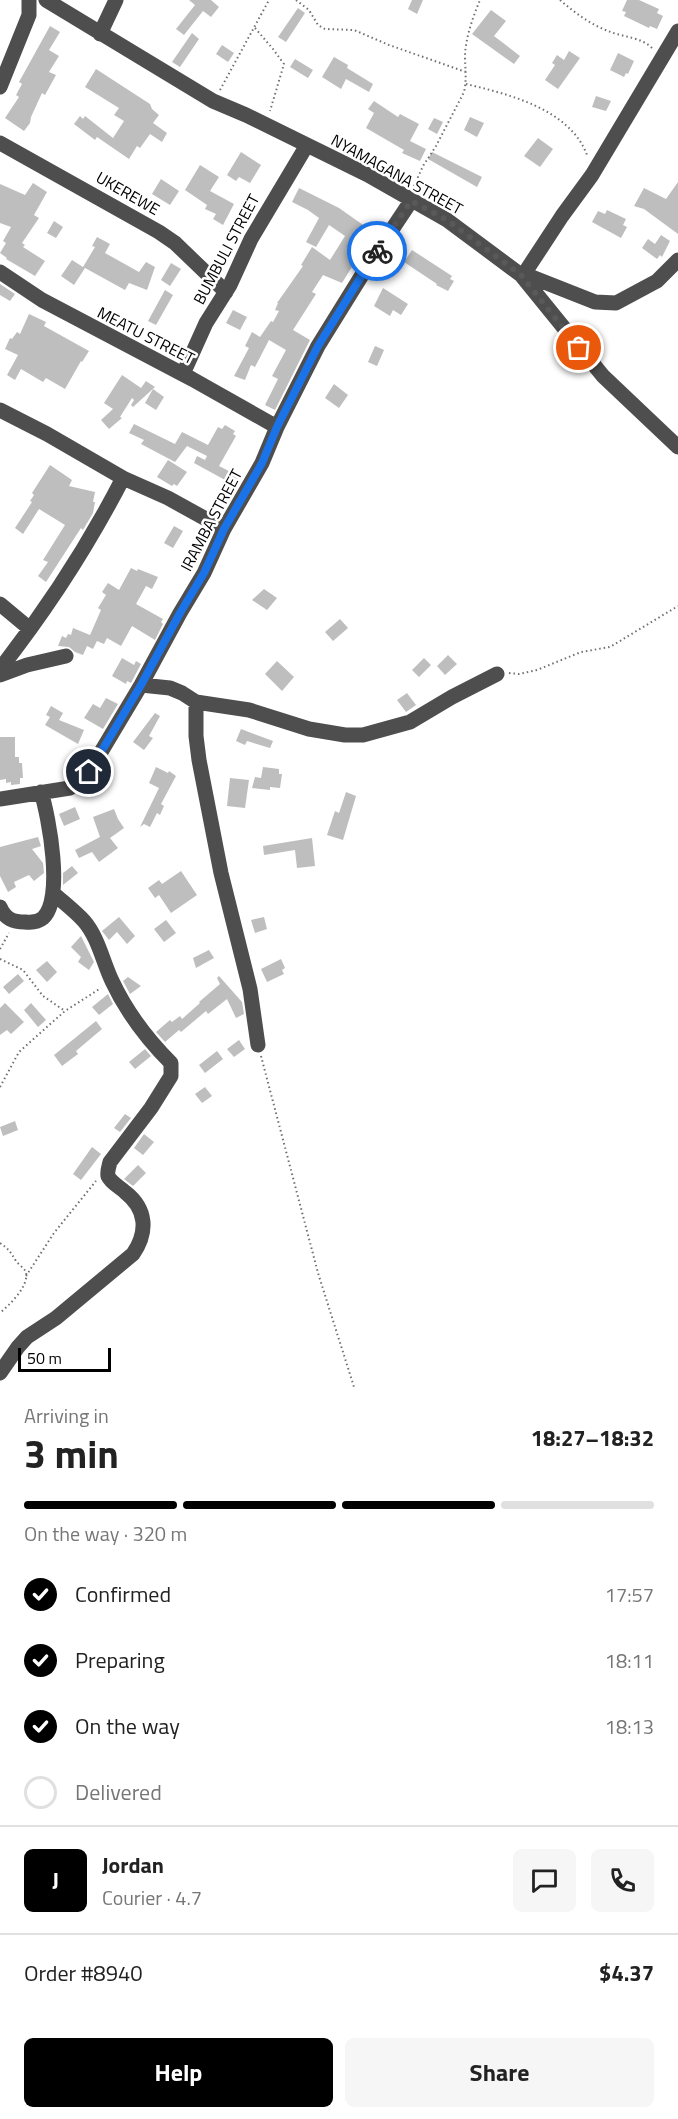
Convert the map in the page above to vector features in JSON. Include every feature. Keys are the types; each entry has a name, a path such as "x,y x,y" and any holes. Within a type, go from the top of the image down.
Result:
{"street":[{"path":"0,87 29,15 29,0"},
{"name":"NYAMAGANA STREET","path":"46,0 213,101 368,175 447,220 523,275 603,376 678,447"},
{"path":"100,34 116,0"},
{"path":"678,31 592,175 523,275 595,302 616,303 657,281 678,260"},
{"name":"UKEREWE","path":"0,143 159,232 175,243 226,292"},
{"name":"BUMBULI STREET","path":"183,374 206,323 226,292 251,239 307,145"},
{"name":"IRAMBA STREET","path":"0,799 70,789 89,772 204,573 224,529 262,463 277,427 318,346 411,201"},
{"name":"MEATU STREET","path":"0,272 42,300 183,374 277,427"},
{"path":"0,410 123,478 168,498 224,529"},
{"path":"0,669 57,591 95,531 123,478"},
{"path":"0,604 30,629"},
{"path":"0,675 27,665 66,656"},
{"path":"141,685 170,688 196,702 249,710 309,729 345,735 363,735 410,722 452,697 498,674"},
{"path":"196,702 199,760 221,873 250,989 258,1045"},
{"path":"0,907 6,917 16,922 37,922 50,909 53,893 50,833 40,792"},
{"path":"0,1373 27,1337 56,1318 133,1254 142,1240 141,1210 134,1200 110,1178 108,1171 110,1162 151,1108 173,1069 171,1063 146,1037 112,982 91,931 84,921 53,893"}],"path":[{"path":"213,101 269,0"},
{"path":"296,0 309,10 318,25 325,29 354,30 466,72"},
{"path":"411,201 423,166 459,103 466,84 467,44 471,23 480,0"},
{"path":"561,0 591,23 606,31 648,44 654,52 657,66"},
{"path":"254,28 284,64 270,112 273,129"},
{"path":"466,84 521,99 557,120 572,131 585,148 592,175"},
{"path":"498,674 537,670 580,652 610,647 678,606"},
{"path":"0,949 16,922"},
{"path":"0,959 23,970 43,996 65,1011"},
{"path":"0,1087 19,1052 65,1011 112,982"},
{"path":"258,1045 318,1273 354,1387"},
{"path":"0,1313 14,1301 26,1276 54,1233 96,1181"},
{"path":"0,1243 9,1249 15,1260 25,1269 26,1276"}],"building":[{"path":"189,0 211,0 219,7 211,17 203,11 184,35 176,29 195,5"},
{"path":"412,0 423,0 417,14 408,9"},
{"path":"627,0 639,0 659,9 657,13 663,16 657,29 650,26 649,28 624,16 626,12 622,11"},
{"path":"298,8 305,13 286,42 278,37"},
{"path":"491,10 506,21 494,36 520,56 514,64 472,34"},
{"path":"50,26 60,32 49,50 59,56 49,72 56,75 45,95 42,93 30,123 24,131 5,118 19,97 16,95 22,84 19,82"},
{"path":"192,33 199,39 180,67 172,62"},
{"path":"222,45 234,53 228,62 216,54"},
{"path":"569,51 580,58 558,89 545,80 555,65 552,63 557,55 564,60"},
{"path":"618,53 634,61 628,74 626,73 624,77 610,70"},
{"path":"334,57 373,84 369,92 346,79 341,89 322,77"},
{"path":"295,59 313,70 308,78 290,67"},
{"path":"96,69 150,104 159,115 153,123 167,133 162,142 150,134 140,148 137,146 129,159 97,137 95,140 74,124 80,116 83,119 85,116 113,138 124,121 114,115 119,108 85,87"},
{"path":"596,96 611,101 606,111 592,107"},
{"path":"374,101 398,117 400,114 419,124 410,141 426,149 420,161 402,153 404,150 366,128 374,113 368,109"},
{"path":"470,117 484,123 477,137 464,130"},
{"path":"434,118 443,122 437,134 428,129"},
{"path":"538,138 553,149 540,167 524,156"},
{"path":"241,152 261,165 250,183 239,177 236,181 227,175"},
{"path":"432,152 482,177 477,187 428,159"},
{"path":"200,165 219,177 210,191 234,204 223,225 213,219 216,214 205,209 207,205 185,190"},
{"path":"161,179 179,191 170,205 152,194"},
{"path":"678,182 678,234 644,209 634,206 644,188 666,199"},
{"path":"33,183 47,192 34,215 39,218 22,243 25,245 23,247 45,261 35,276 0,253 6,243 3,241 11,227 0,223 0,184 25,195"},
{"path":"299,188 339,208 376,234 365,250 363,249 342,283 323,275 312,292 316,294 293,330 310,340 275,410 265,405 278,379 272,376 286,350 269,340 255,367 251,365 245,380 234,376 249,348 245,346 252,332 260,337 271,321 273,322 279,311 275,310 277,303 303,266 301,265 312,247 330,260 345,236 329,225 316,247 306,242 319,218 292,202"},
{"path":"607,210 626,219 623,225 627,227 621,238 592,222 598,211 605,214"},
{"path":"54,221 63,227 56,238 47,233"},
{"path":"661,235 670,241 662,257 660,255 657,259 642,248 648,239 655,244"},
{"path":"97,237 110,244 105,253 139,272 146,262 155,267 147,290 129,283 125,290 85,268 74,285 61,276 72,260 83,267 95,247 92,246"},
{"path":"412,250 452,276 450,279 454,281 448,291 404,262"},
{"path":"171,263 181,269 170,286 161,280"},
{"path":"0,284 15,294 10,301 0,295"},
{"path":"383,288 408,304 401,315 393,310 390,316 374,306"},
{"path":"165,290 173,295 156,325 148,321"},
{"path":"233,310 247,317 240,330 226,323"},
{"path":"29,314 46,322 44,326 89,351 65,389 46,378 43,382 21,369 15,380 7,375 18,355 5,349 10,338 12,339 17,332 20,334"},
{"path":"375,346 384,350 377,366 368,362"},
{"path":"122,375 141,388 146,381 155,387 133,407 132,398 120,417 122,418 109,429 101,420 113,409 104,403"},
{"path":"334,384 348,395 339,408 325,398"},
{"path":"153,389 164,397 156,410 145,403"},
{"path":"134,424 175,444 182,432 208,445 218,427 222,429 225,425 235,431 233,434 236,436 219,466 241,477 236,486 194,463 197,456 205,460 207,456 187,446 175,462 141,444 144,440 129,433"},
{"path":"168,460 187,472 177,486 174,484 172,486 157,477"},
{"path":"50,465 72,480 69,486 95,492 93,502 95,502 93,513 83,530 81,528 46,582 38,576 48,562 43,560 65,525 39,509 23,534 15,528 32,502 30,501 34,495 32,493"},
{"path":"174,526 183,531 173,548 164,543"},
{"path":"131,568 158,577 152,589 146,586 136,604 163,619 155,640 132,626 121,646 107,638 104,644 97,641 93,649 87,646 83,655 69,647 58,646 62,636 66,638 68,634 71,635 73,628 90,635 101,610 98,608 106,595 102,592 108,583 119,590"},
{"path":"264,589 277,598 267,610 252,600"},
{"path":"340,619 348,628 333,641 325,632"},
{"path":"448,655 457,664 445,675 437,666"},
{"path":"122,658 134,665 136,661 141,664 131,683 127,681 126,684 112,676"},
{"path":"424,658 431,665 419,677 412,670"},
{"path":"277,661 294,677 282,691 265,674"},
{"path":"407,693 416,705 406,712 397,700"},
{"path":"106,698 118,704 103,729 84,718 93,704 100,708"},
{"path":"51,706 63,713 59,720 84,730 78,744 45,725 50,717 46,715"},
{"path":"155,713 160,716 149,736 153,738 144,750 133,742"},
{"path":"241,729 273,741 270,748 247,741 245,745 236,741"},
{"path":"0,737 15,737 15,757 19,757 19,763 22,763 23,778 20,778 20,784 11,785 11,782 6,783 6,779 0,780"},
{"path":"156,767 176,776 161,804 164,806 160,815 157,813 150,827 144,824 140,827 159,788 149,783"},
{"path":"263,767 279,769 279,774 282,774 280,788 270,787 270,790 252,788 255,777 261,778"},
{"path":"230,778 249,780 245,808 227,806"},
{"path":"346,792 356,796 343,840 327,835 335,811 339,813"},
{"path":"75,807 80,819 64,826 59,814"},
{"path":"114,809 124,828 110,838 118,848 99,862 92,852 79,858 75,850 100,837 93,817"},
{"path":"38,837 41,846 32,849 43,863 44,873 34,881 29,875 14,882 16,887 8,892 0,876 0,847"},
{"path":"312,838 315,866 297,868 295,850 264,855 263,846"},
{"path":"72,866 78,873 63,885 63,873"},
{"path":"181,871 197,895 171,913 159,895 155,898 148,888 159,880 162,884"},
{"path":"119,917 135,936 127,944 117,932 109,940 102,931"},
{"path":"264,917 267,929 255,933 251,920"},
{"path":"166,920 176,933 164,942 154,929"},
{"path":"81,936 94,962 89,970 78,962 81,957 71,947"},
{"path":"209,950 214,958 196,968 193,958"},
{"path":"281,959 285,968 282,970 284,974 267,982 261,969"},
{"path":"47,961 57,972 47,982 36,970"},
{"path":"18,974 24,981 9,994 3,987"},
{"path":"219,976 242,1002 244,1014 236,1018 227,999 208,1014 206,1011 165,1042 156,1032 170,1020 172,1022 180,1016 182,1019 200,1003 220,984 217,978"},
{"path":"128,977 141,986 130,994 123,981"},
{"path":"108,994 113,1004 99,1015 92,1007"},
{"path":"5,1003 24,1022 11,1034 7,1030 0,1035 0,1008"},
{"path":"31,1003 46,1020 38,1027 24,1010"},
{"path":"96,1021 102,1029 76,1051 78,1054 62,1066 54,1055"},
{"path":"239,1040 245,1049 234,1057 227,1049"},
{"path":"145,1049 151,1056 135,1069 129,1062"},
{"path":"217,1051 223,1059 205,1073 199,1065"},
{"path":"205,1087 212,1096 202,1103 195,1094"},
{"path":"125,1114 131,1118 120,1132 114,1128"},
{"path":"15,1121 18,1130 3,1136 0,1127"},
{"path":"144,1134 154,1142 143,1155 134,1148"},
{"path":"92,1147 101,1154 81,1180 73,1174"},
{"path":"138,1165 146,1173 133,1186 124,1179"}],"way so far":[{"path":"377,251 411,201 447,220 521,275 579,348"}],"route":[{"path":"89,772 204,573 224,529 262,463 277,427 318,346 377,251"}]}
